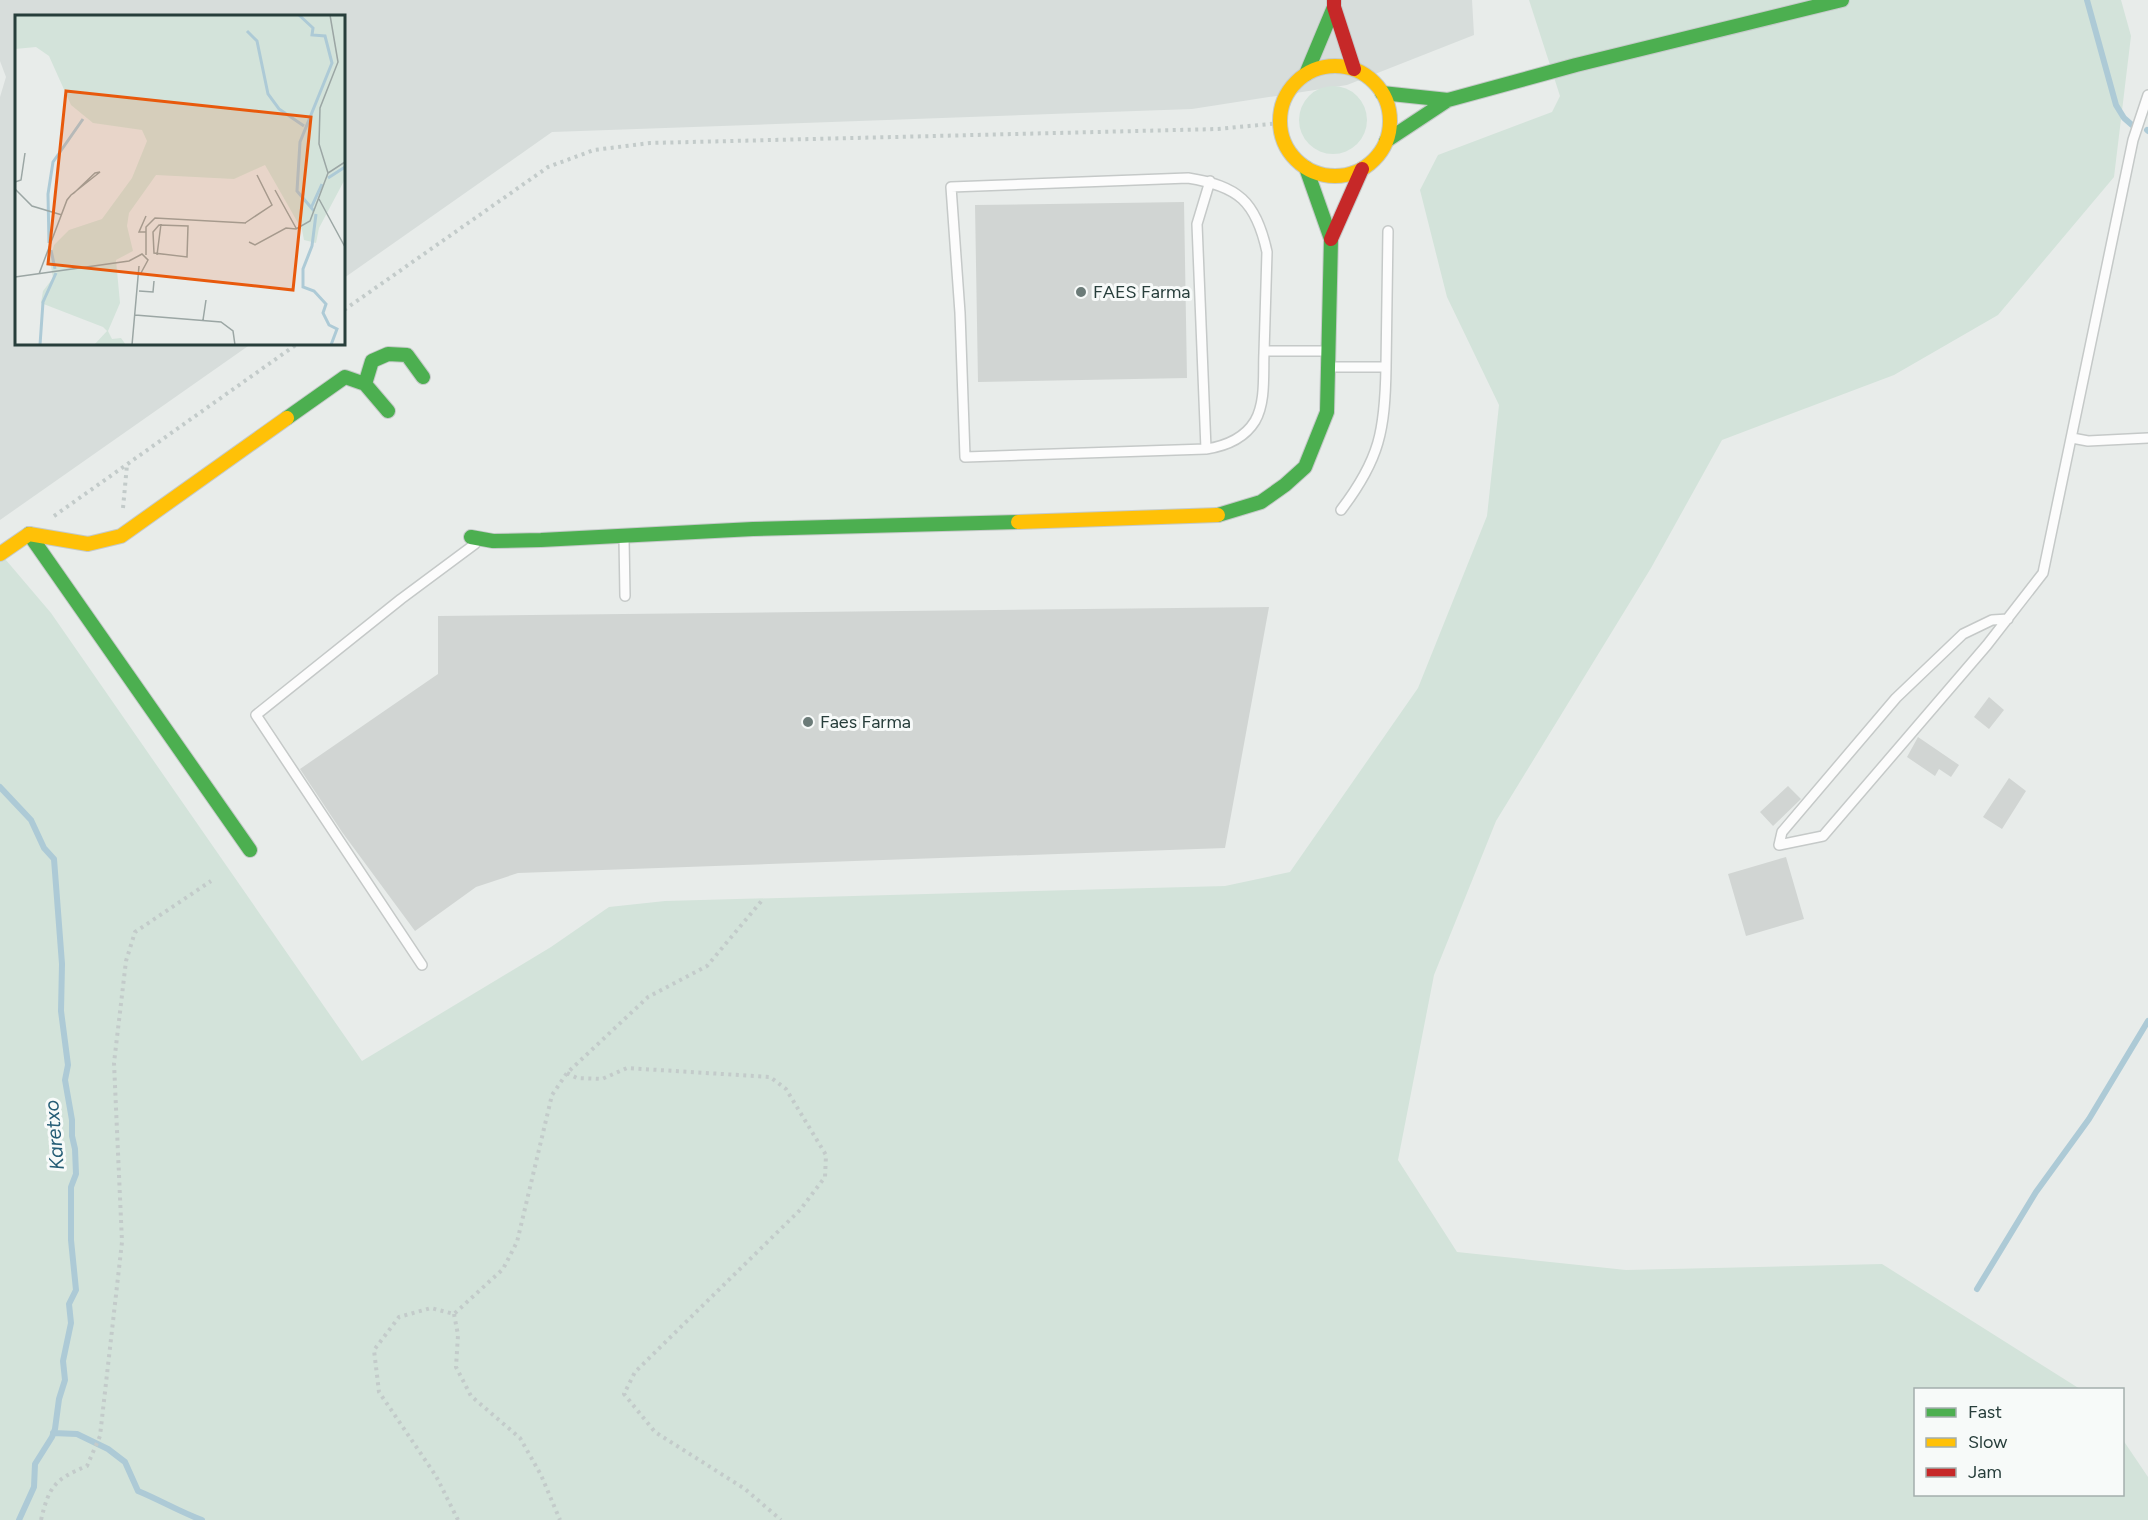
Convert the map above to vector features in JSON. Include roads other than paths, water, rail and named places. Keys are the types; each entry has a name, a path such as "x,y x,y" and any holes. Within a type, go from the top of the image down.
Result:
{"street":[{"path":"1386,141 1448,100 1576,65 1842,0"},
{"path":"1334,3 1354,69"},
{"path":"1334,3 1306,74 1288,92 1282,104 1280,123 1283,141 1289,151 1306,168 1328,176 1340,176 1362,169"},
{"path":"1306,74 1330,66 1354,69 1375,83 1382,93 1390,117 1386,141 1380,152 1362,169 1331,239"},
{"path":"1382,93 1448,100"},
{"path":"476,538 493,541 753,528 1216,516 1261,502 1305,467 1327,412 1331,239 1306,168"},
{"path":"366,384 372,361 388,354 406,355 423,377"},
{"path":"0,554 29,534 88,544 121,536 345,377 366,384 388,411"},
{"path":"29,534 250,850"}],"lane":[{"path":"2008,619 1992,620 1963,634 1896,698 1782,832 1779,845 1823,836 2008,619 2043,573 2133,140 2148,95"},
{"path":"1188,178 1210,181 1242,198 1256,214 1267,252 1261,406 1255,421 1240,438 1225,446 1206,449 965,457 960,313 951,187 1188,178"},
{"path":"1206,449 1197,224 1210,181"},
{"path":"1341,510 1369,469 1377,449 1385,405 1388,231"},
{"path":"1264,351 1329,351"},
{"path":"1329,367 1386,367"},
{"path":"2072,438 2088,441 2148,438"},
{"path":"624,535 625,596"},
{"path":"422,965 256,715 476,538"}],"waterway":[{"path":"2087,0 2116,105 2124,118 2132,125"},
{"name":"Karetxo","path":"0,787 31,820 44,848 54,859 62,964 61,1011 68,1065 65,1080 72,1120 76,1174 71,1187 71,1240 76,1290 69,1304 71,1323 63,1361 65,1380 59,1399 55,1429 35,1464 34,1487 19,1520"},
{"path":"1977,1289 2036,1192 2089,1119 2148,1021"},
{"path":"53,1433 77,1434 108,1449 125,1462 138,1491 202,1520"}],"place":[{"name":"FAES Farma","path":"1081,292"},
{"name":"Faes Farma","path":"808,722"}]}
